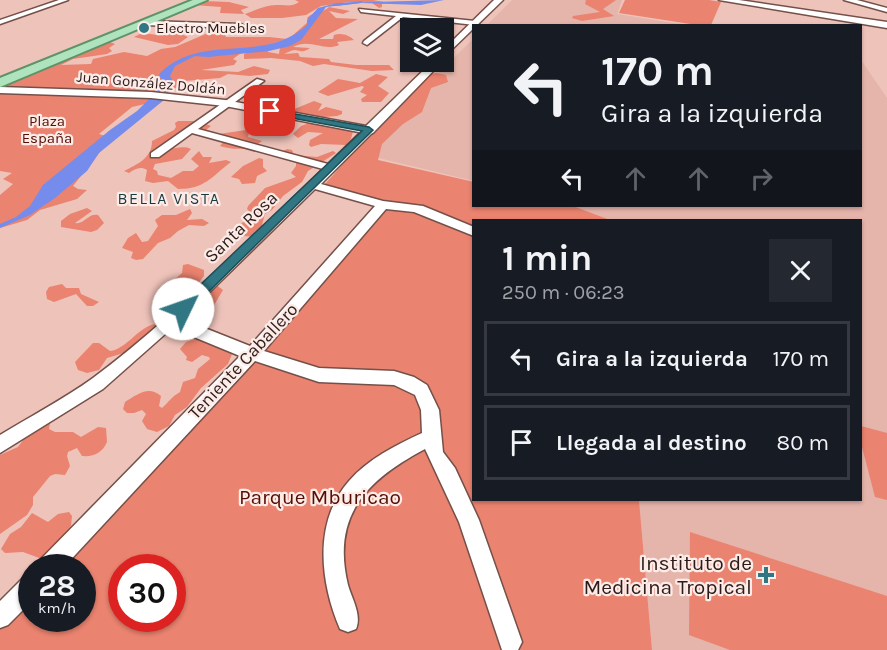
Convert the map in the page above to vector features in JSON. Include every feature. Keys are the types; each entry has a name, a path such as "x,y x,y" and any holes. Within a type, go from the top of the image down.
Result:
{"main road":[{"path":"2,79 192,0"},
{"path":"2,79 202,0"}],"street":[{"path":"0,22 65,0"},
{"path":"361,10 475,23 499,0"},
{"path":"723,0 887,25"},
{"path":"848,0 887,10"},
{"path":"0,14 16,17"},
{"path":"367,43 401,15"},
{"path":"146,23 241,26"},
{"path":"454,44 472,26"},
{"name":"Santa Rosa","path":"0,445 97,384 170,321 331,168 427,72"},
{"path":"155,155 192,130 225,103 260,81"},
{"name":"Juan González Doldán","path":"0,90 172,97 225,103 369,130"},
{"path":"192,130 331,168"},
{"path":"313,185 383,205 399,204 416,208 472,231"},
{"name":"Teniente Caballero","path":"61,554 251,355 383,205"},
{"path":"170,321 251,355 319,375 394,378 408,382 421,390 430,410 431,437 435,455 448,474 470,520 510,642"},
{"path":"348,621 335,572 338,518 344,504 353,488 367,474 388,459 431,437"},
{"path":"0,617 18,599"}],"shaded area":[{"path":"512,0 622,0 617,14 680,24 488,24"},
{"path":"472,40 472,181 358,153 440,72 454,72 454,58"},
{"name":"Instituto de Medicina Tropical","path":"862,61 887,98 887,650 652,650 639,501 862,501 862,219 607,219 576,207 862,207"}],"green space":[{"path":"295,0 373,0 390,3 382,4 379,8 372,3 349,2 321,6 306,15 282,18 251,18 245,14 266,6 292,5 299,2"},
{"path":"586,0 616,0 603,9 614,16 582,21 572,18 600,12 585,4"},
{"path":"625,0 721,2 711,24 690,24 619,13"},
{"path":"201,1 229,2 249,7 241,10 244,14 220,13 221,7 194,5"},
{"path":"329,7 350,11 343,14 329,11 336,18 358,19 319,39 333,39 334,35 340,34 354,40 337,42 339,45 333,47 299,45 293,47 310,48 284,54 298,53 300,57 329,59 331,62 356,65 389,65 394,70 372,71 324,64 313,66 300,61 271,58 244,59 244,54 254,50 268,50 268,52 279,54 280,47 291,40 292,36 309,21 307,18"},
{"path":"172,30 188,37 178,44 168,45 134,37 142,33 158,35"},
{"name":"Plaza España","path":"208,33 224,33 226,37 287,39 241,53 233,59 237,61 234,65 201,70 238,72 254,66 270,70 268,74 250,76 228,74 220,78 184,81 176,88 159,92 145,104 132,107 99,134 111,138 73,186 87,190 77,199 40,210 27,220 0,228 0,195 13,184 3,179 12,173 0,171 0,83 110,42 115,44 109,48 112,51 107,54 73,59 61,65 91,64 93,59 124,52 147,56"},
{"name":"Parque Mburicao","path":"436,73 446,75 448,82 431,88 422,112 403,124 382,144 378,160 472,182 472,207 576,207 607,219 472,219 472,501 639,501 652,650 0,650 0,614 18,594 18,632 96,632 96,554 55,554 386,205 322,187 389,106 416,80"},
{"path":"376,74 388,77 378,86 389,93 381,102 362,102 361,99 367,95 360,92 364,87 362,86 328,96 318,92 338,79 360,83"},
{"path":"314,101 322,104 318,111 326,107 342,111 342,114 324,117 320,120 292,113 292,110"},
{"path":"198,121 211,126 206,130 189,128 159,147 191,149 182,159 155,164 153,169 158,175 171,178 183,171 193,171 199,166 191,159 199,151 203,157 212,157 209,163 226,160 231,162 207,181 195,187 178,189 168,181 153,183 145,181 147,170 142,168 129,173 124,171 143,160 150,152 152,141 174,130 175,123"},
{"path":"309,123 325,123 332,128 353,131 351,139 346,145 321,144 311,147 310,140 323,133 308,132 298,138 293,134 301,126"},
{"path":"246,130 249,133 248,137 262,141 252,147 241,149 220,146 224,141 219,134"},
{"path":"287,149 292,150 294,155 317,157 333,151 336,153 308,171 302,182 283,196 272,210 265,214 262,225 265,228 259,237 242,236 239,233 241,224 252,214 247,209 248,206 265,188 296,177 291,173 296,166 296,161 277,154"},
{"path":"259,158 263,159 263,167 267,171 257,176 255,183 242,184 239,179 231,177 243,166"},
{"path":"87,208 92,211 75,223 98,215 104,223 97,230 91,232 61,227 61,221 70,214"},
{"path":"190,209 192,213 187,220 202,219 209,223 204,226 189,225 178,231 170,238 158,243 143,259 131,258 133,252 122,248 128,238 136,233 142,242 148,241 158,226 155,220 162,215 176,215"},
{"path":"188,264 204,270 204,276 195,287 215,284 223,290 213,307 201,310 191,308 184,295 174,291 173,281 182,273 183,265"},
{"path":"62,284 66,288 79,288 81,294 99,302 93,306 87,306 76,294 54,302 47,299 46,292 49,287"},
{"path":"155,324 157,326 127,352 107,358 99,370 87,373 78,370 75,362 93,343 99,343 110,351 122,346 143,329"},
{"path":"197,338 234,349 228,364 201,388 187,407 175,415 169,426 157,432 147,429 142,421 146,414 142,410 127,413 123,409 125,402 138,394 152,391 161,396 159,406 162,408 180,392 183,382 195,378 198,369 210,359 202,355 192,362 186,360 187,357 180,349 186,342"},
{"path":"62,399 51,418 49,429 55,432 73,432 81,437 98,427 106,428 107,442 100,452 94,455 82,456 77,448 68,452 70,466 65,475 50,476 33,497 33,505 27,515 0,534 0,455 18,447 49,405"},
{"path":"862,426 887,433 887,500 875,497 862,447"},
{"path":"69,512 72,516 71,526 46,554 5,553 1,549 10,534 21,527 32,513 48,522 58,514"},
{"path":"690,532 887,596 887,650 730,650 689,635"}],"water":[{"path":"444,0 421,5 361,3 326,7 301,40 290,46 269,51 208,57 195,56 175,66 170,76 174,83 168,93 156,91 163,82 159,75 161,72 178,60 196,53 272,44 290,37 307,25 307,20 318,8 337,3"},
{"path":"150,98 164,100 99,153 87,171 55,198 30,215 0,228 0,224 16,217 30,206 43,185 137,111"}],"waterway":[{"path":"336,5 361,2"}],"place":[{"name":"Electro Muebles","path":"144,28"},
{"name":"Instituto de Medicina Tropical","path":"766,575"}],"district":[{"name":"BELLA VISTA","path":"169,198"}],"route":[{"path":"183,309 369,130 270,111"}]}
